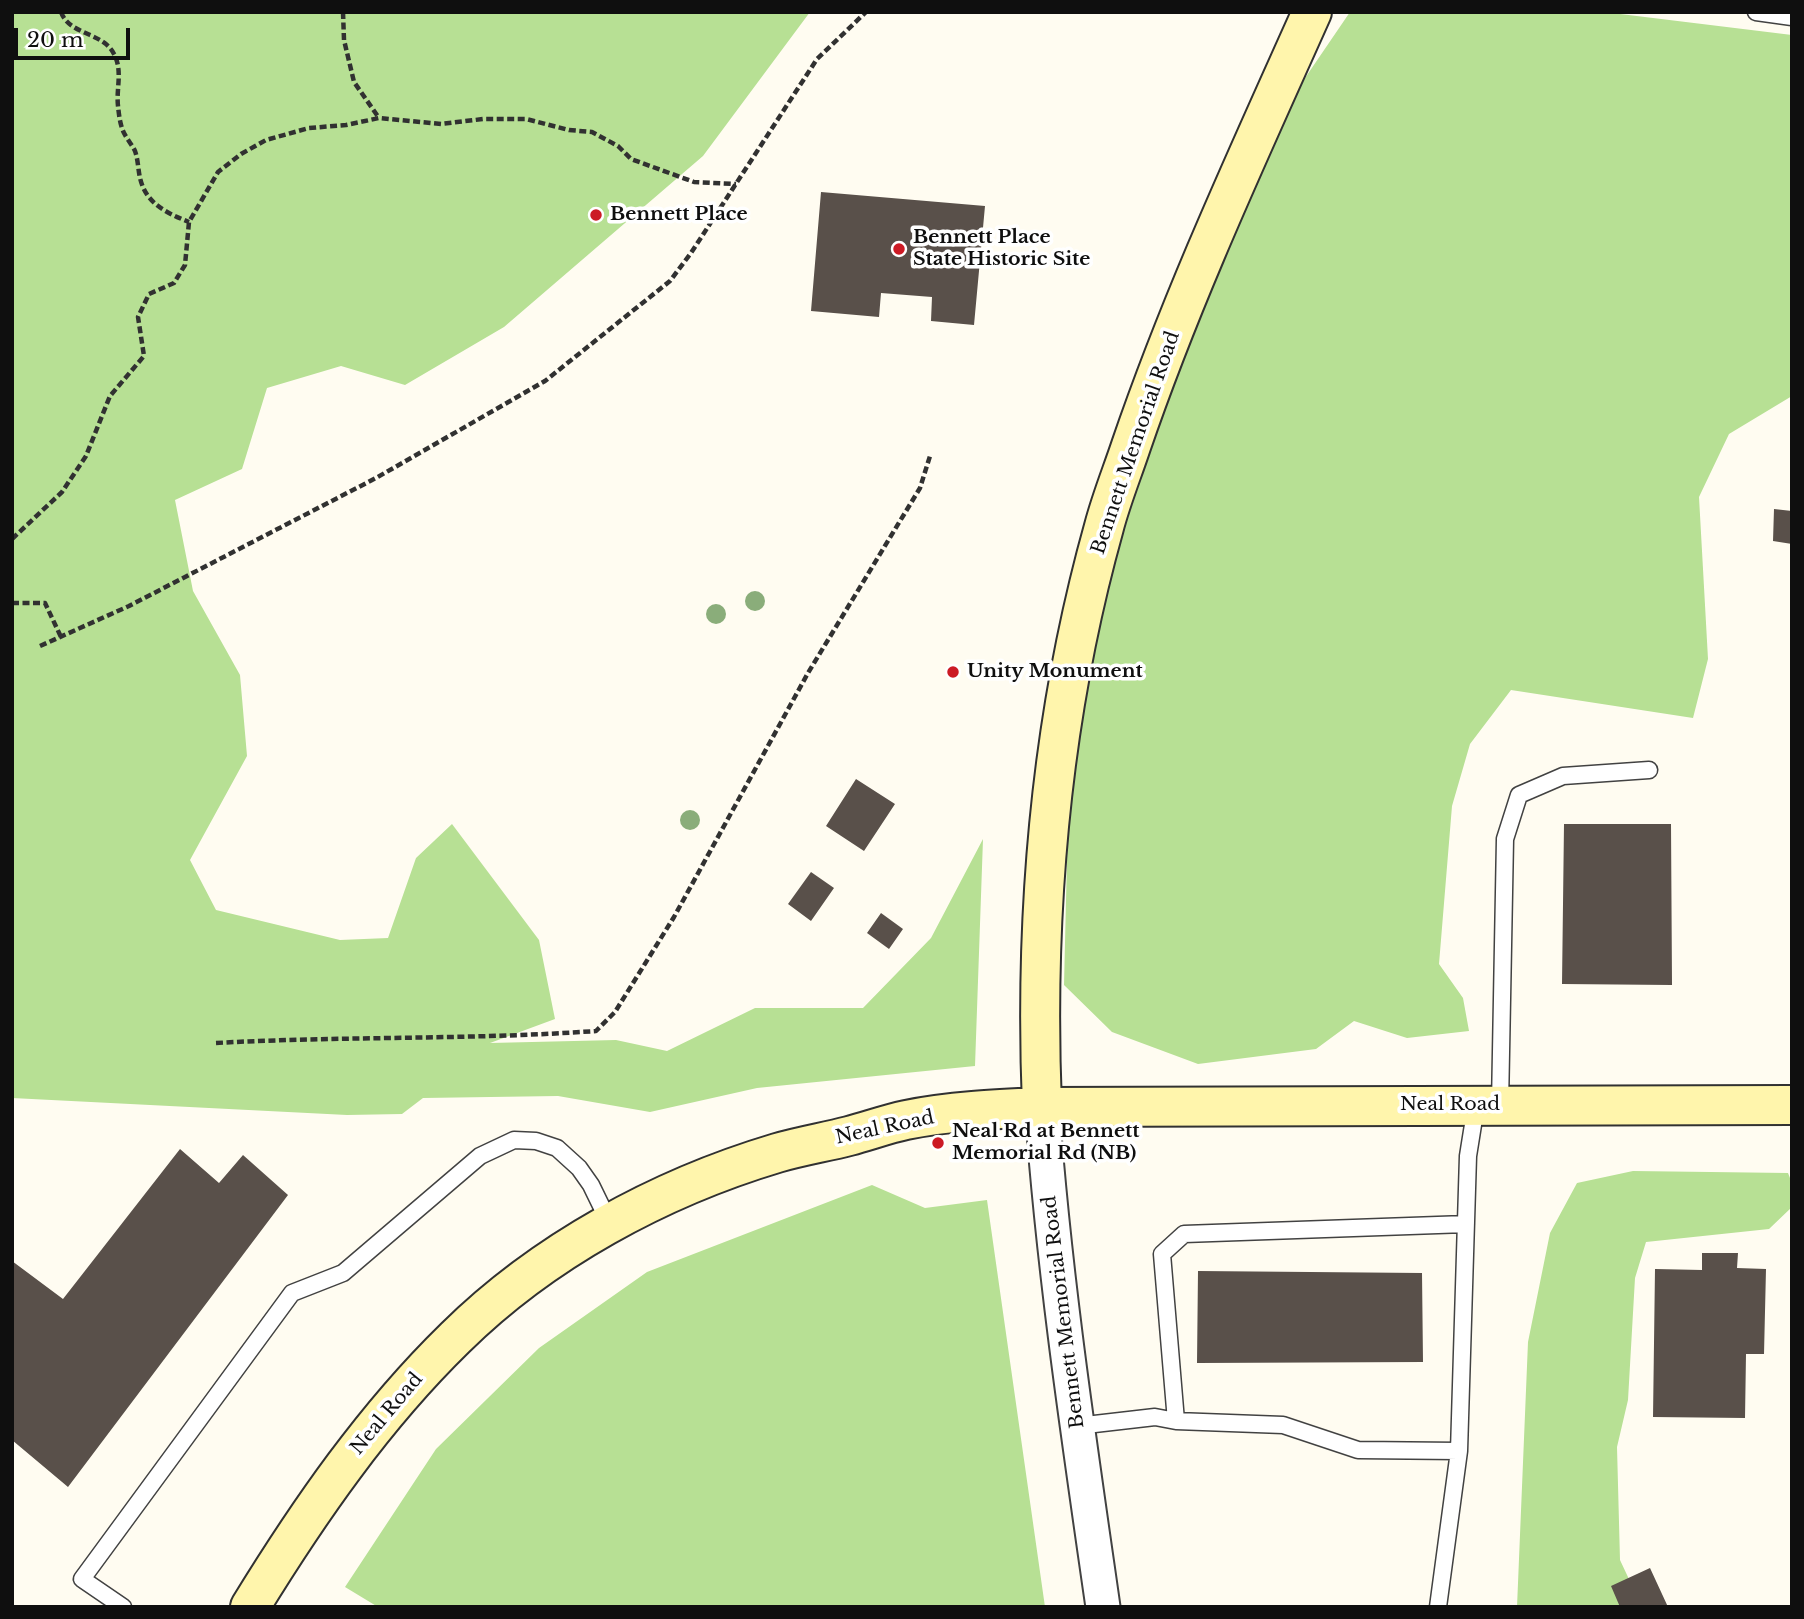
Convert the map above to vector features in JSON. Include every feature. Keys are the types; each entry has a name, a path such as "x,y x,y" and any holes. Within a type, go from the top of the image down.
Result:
{"street":[{"name":"Bennett Memorial Road","path":"1103,1607 1052,1230 1042,1107 1040,946 1045,860 1059,739 1080,627 1104,526 1142,416 1184,304 1312,12"},
{"name":"Neal Road","path":"250,1607 346,1462 418,1377 489,1307 570,1247 610,1224 681,1188 779,1152 906,1120 1042,1107 1792,1105"}],"lane":[{"path":"1756,12 1792,17"},
{"path":"1438,1607 1459,1451 1468,1156 1488,1105 1505,839 1519,795 1563,776 1649,770"},
{"path":"123,1607 82,1579 292,1293 343,1273 480,1156 514,1140 536,1141 557,1148 579,1168 591,1185 610,1224"},
{"path":"1176,1421 1162,1254 1184,1234 1466,1224"},
{"path":"1077,1426 1154,1417 1176,1421 1283,1425 1358,1450 1459,1451"}],"path":[{"path":"61,12 61,16 74,29 93,34 113,51 120,69 118,104 123,131 135,152 141,182 151,201 166,213 189,222"},
{"path":"343,12 344,40 354,82 379,118"},
{"path":"40,646 129,606 376,478 545,381 670,281 817,59 866,12"},
{"path":"12,539 62,492 86,456 110,396 144,356 138,317 149,294 174,284 185,265 189,222 218,172 241,154 266,140 309,128 346,125 379,118 441,124 483,119 526,119 569,130 592,132 618,145 631,159 694,182 736,184"},
{"path":"216,1043 304,1038 596,1031 615,1013 674,917 808,673 920,488 930,456"},
{"path":"12,603 45,603 61,637"}],"green space":[{"path":"12,12 810,12 703,156 504,327 405,385 341,366 267,388 242,469 175,500 193,591 240,675 247,756 190,860 216,910 340,940 388,938 416,858 452,824 539,940 555,1019 490,1043 616,1040 667,1051 755,1008 863,1008 931,938 983,839 975,1066 757,1088 650,1112 558,1096 423,1098 402,1114 347,1115 12,1098"},
{"path":"1350,12 1604,12 1792,35 1792,396 1729,434 1699,497 1708,659 1693,718 1511,690 1470,744 1452,806 1439,964 1463,998 1469,1031 1407,1038 1354,1021 1316,1049 1198,1064 1112,1032 1064,985 1071,690 1171,387 1290,100"},
{"path":"1633,1171 1788,1173 1792,1183 1792,1207 1769,1229 1646,1242 1635,1278 1628,1400 1617,1447 1620,1560 1642,1607 1517,1607 1528,1342 1550,1233 1577,1183"},
{"path":"872,1185 925,1208 987,1200 1045,1607 378,1607 345,1587 436,1449 539,1348 647,1272"}],"building":[{"name":"Bennett Place State Historic Site","path":"821,192 985,206 974,325 931,321 932,297 881,293 879,317 811,311"},
{"path":"1774,509 1792,511 1792,544 1773,541"},
{"path":"856,779 895,804 864,851 826,826"},
{"path":"1564,824 1671,824 1672,985 1562,984"},
{"path":"811,872 834,888 811,921 788,904"},
{"path":"881,913 903,929 889,949 867,933"},
{"path":"180,1149 219,1183 243,1155 288,1195 68,1487 12,1440 12,1261 63,1299"},
{"path":"1702,1253 1738,1253 1737,1268 1766,1269 1764,1354 1746,1354 1745,1418 1653,1417 1655,1269 1702,1270"},
{"path":"1198,1271 1422,1273 1423,1362 1197,1363"},
{"path":"1650,1568 1668,1607 1620,1607 1611,1586"}],"place":[{"name":"Bennett Place","path":"596,215"},
{"name":"Bennett Place State Historic Site","path":"899,249"},
{"name":"Unity Monument","path":"953,672"},
{"name":"Neal Rd at Bennett Memorial Rd (NB)","path":"938,1143"}]}
